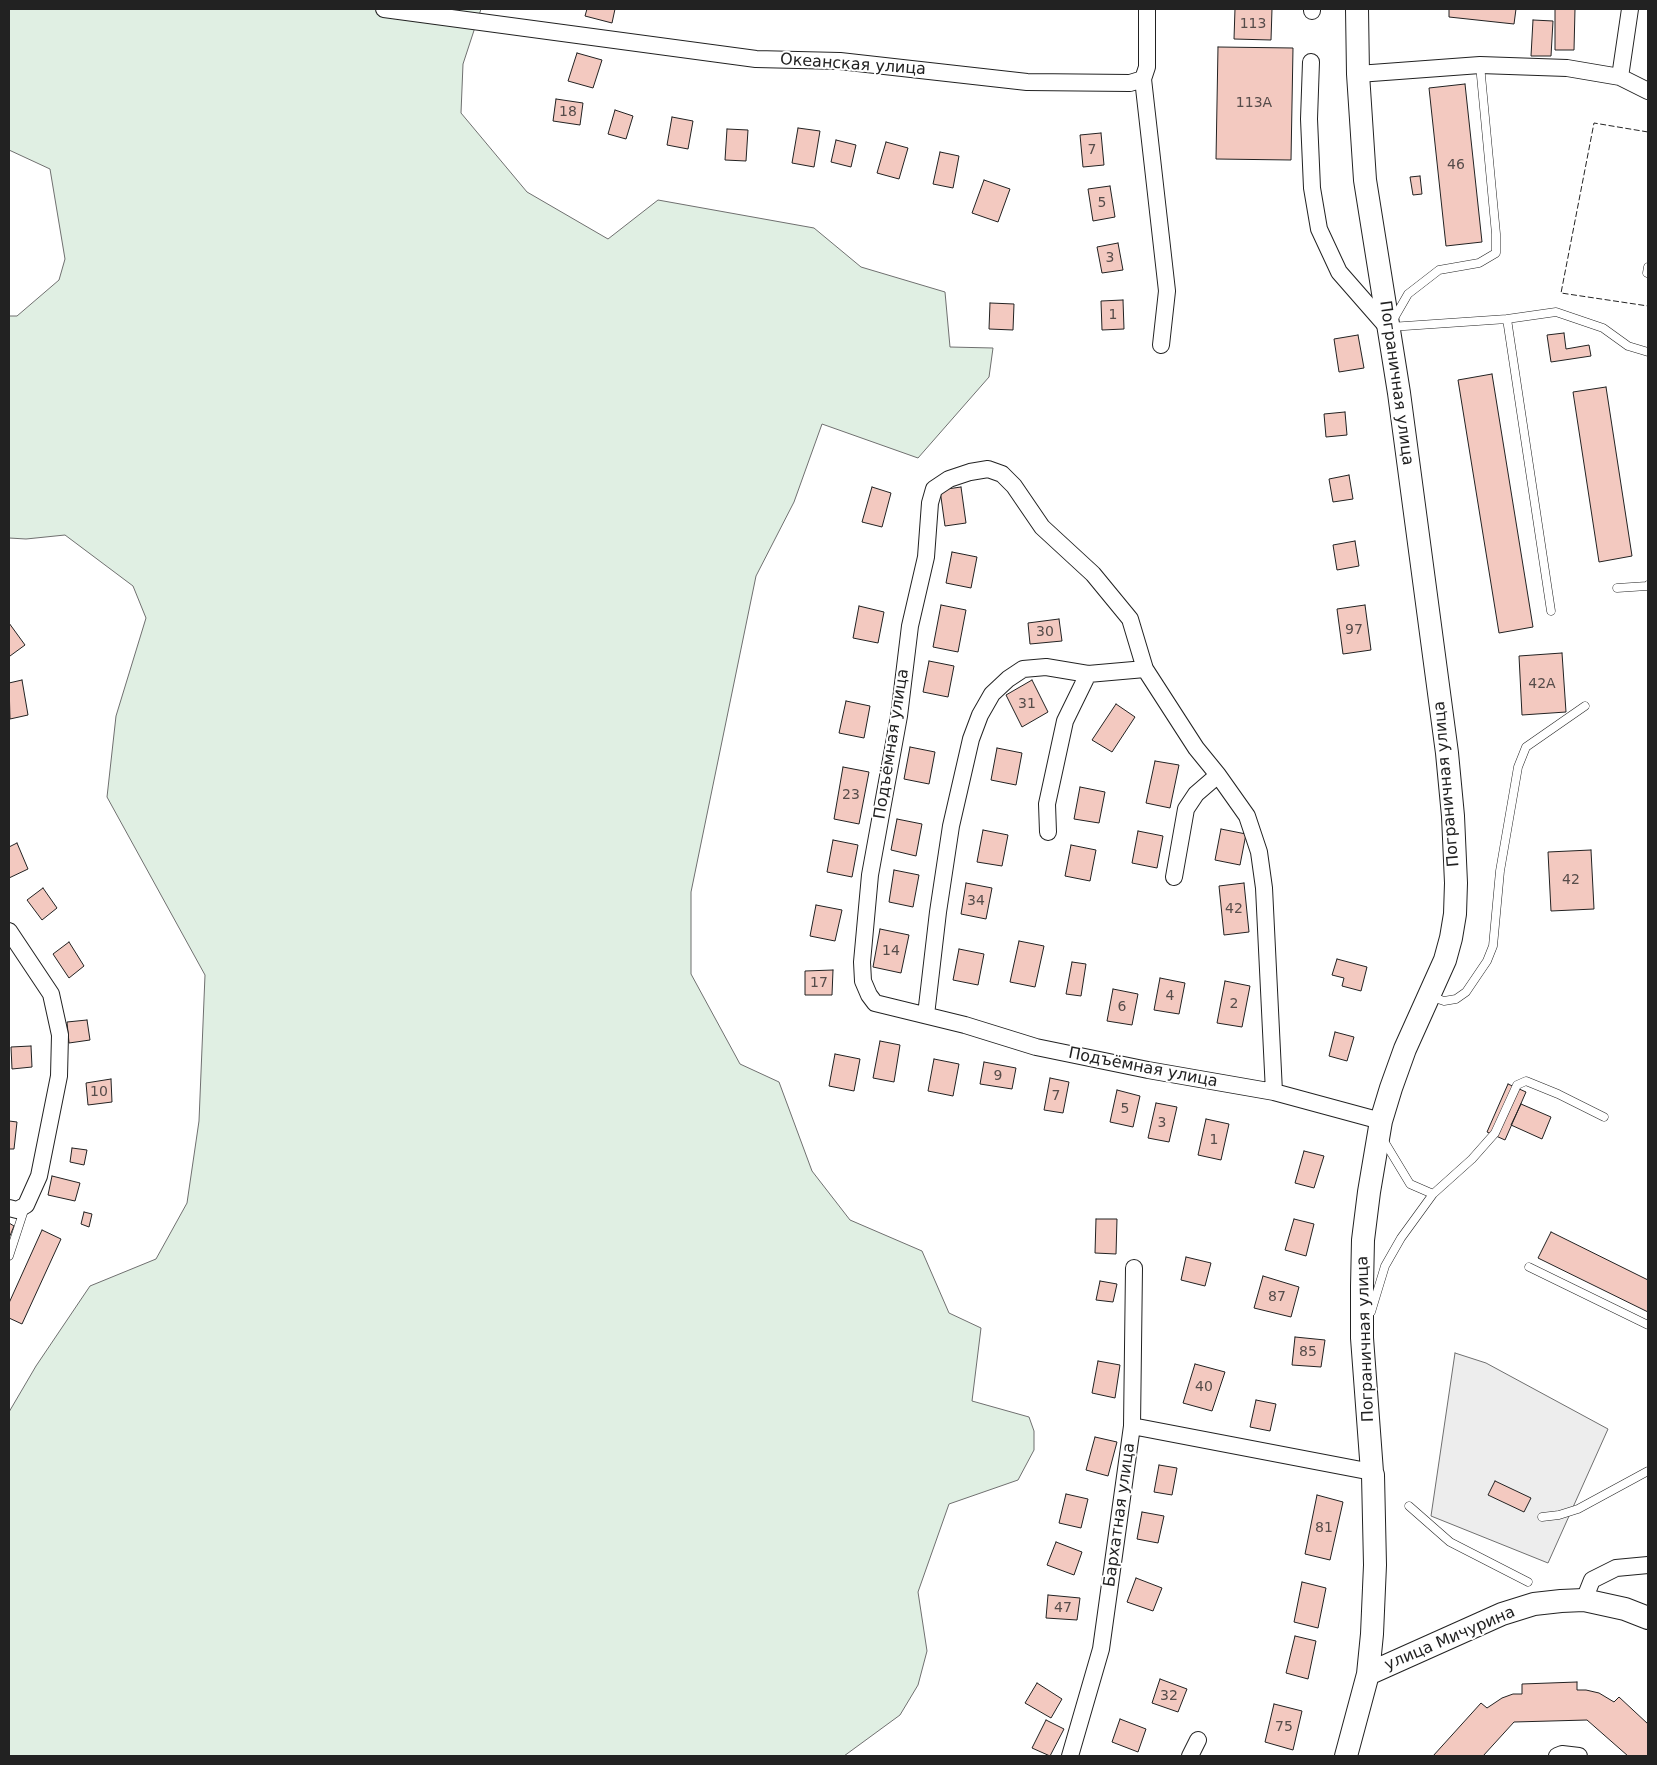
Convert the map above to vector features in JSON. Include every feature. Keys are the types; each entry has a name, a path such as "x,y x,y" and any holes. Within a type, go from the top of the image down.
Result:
{"main road":[{"name":"Пограничная улица","path":"1346,1756 1368,1674 1375,1565 1373,1475 1362,1338 1363,1240 1369,1192 1380,1127 1390,1088 1405,1049 1445,960 1455,914 1456,883 1453,816 1446,744 1400,402 1365,180 1358,74 1357,9"},
{"name":"улица Мичурина","path":"1368,1674 1502,1614 1534,1604 1561,1600 1584,1600 1625,1609 1648,1618"}],"street":[{"name":"Океанская улица","path":"384,9 756,59 840,61 1027,82 1130,83 1145,73"},
{"path":"1147,9 1145,73 1167,291 1161,345"},
{"path":"1620,77 1630,9"},
{"path":"1311,62 1309,119 1312,188 1319,229 1339,272 1388,328"},
{"path":"1358,74 1480,65 1567,68 1620,77 1648,91"},
{"name":"Подъёмная улица","path":"1145,669 1130,619 1094,574 1042,527 1014,486 1002,474 988,469 970,472 949,479 934,489 930,503 926,557 910,626 899,716 870,875 862,962 863,981 869,995 875,1003 965,1025 1036,1047 1148,1070 1274,1092 1380,1127"},
{"path":"926,1015 938,912 951,826 970,739 980,715 992,694 1008,679 1023,669 1046,667 1088,674 1145,669 1196,748 1247,816 1258,852 1264,888 1274,1092"},
{"path":"1048,832 1046,804 1065,721 1088,674"},
{"path":"1174,877 1186,809 1196,794 1218,775"},
{"path":"9,931 51,994 60,1035 59,1076 48,1139 39,1176 26,1206 17,1210 9,1208"},
{"name":"Бархатная улица","path":"1070,1756 1101,1649 1132,1426 1134,1268"},
{"path":"1132,1426 1372,1472"},
{"path":"1584,1600 1592,1580 1616,1568 1648,1565"},
{"path":"1190,1756 1198,1740"},
{"path":"1556,1756 1562,1754 1579,1756"}],"lane":[{"path":"1388,328 1408,294 1439,270 1479,263 1496,253 1496,234 1480,65"},
{"path":"1388,328 1507,319 1556,312 1604,328 1628,346 1648,352"},
{"path":"1507,319 1551,611"},
{"path":"1617,588 1648,585"},
{"path":"1430,996 1444,1001 1456,999 1466,992 1487,961 1493,946 1500,871 1518,767 1526,747 1585,706"},
{"path":"1362,1338 1385,1266 1401,1238 1433,1194 1472,1159 1495,1133 1517,1085 1526,1081 1604,1116"},
{"path":"1380,1127 1410,1184 1433,1194"},
{"path":"9,1256 26,1206"},
{"path":"1529,1267 1648,1325"},
{"path":"1542,1517 1559,1515 1578,1509 1648,1471"},
{"path":"1409,1506 1450,1542 1528,1582"}],"green space":[{"path":"9,9 481,9 463,64 461,113 527,192 608,239 658,200 814,228 861,267 945,292 950,347 993,348 989,377 918,458 822,424 794,502 756,576 691,892 691,974 740,1064 779,1082 812,1171 850,1220 922,1251 949,1313 981,1328 972,1401 1029,1417 1034,1431 1034,1450 1018,1480 949,1504 918,1592 927,1651 918,1685 900,1715 844,1756 9,1756 9,1412 36,1366 90,1286 156,1259 187,1203 199,1121 205,975 107,797 116,716 146,618 133,586 65,535 26,539 9,538 9,316 17,316 59,280 65,259 50,169 9,150"}],"shaded area":[{"path":"1455,1353 1486,1363 1608,1429 1548,1563 1431,1516"}],"building":[{"path":"587,9 615,9 612,23 585,16"},
{"path":"1235,9 1272,9 1271,40 1234,39"},
{"path":"1449,9 1516,9 1514,24 1449,17"},
{"path":"1555,9 1575,9 1574,50 1555,50"},
{"path":"1533,20 1553,21 1551,56 1531,56"},
{"path":"1218,47 1293,48 1291,160 1216,159"},
{"path":"577,53 602,60 593,88 568,81"},
{"path":"1465,84 1482,242 1446,246 1429,88"},
{"path":"556,99 583,103 580,125 553,121"},
{"path":"615,110 633,116 626,139 608,134"},
{"path":"672,117 693,121 688,149 667,145"},
{"path":"798,128 820,131 814,167 792,163"},
{"path":"727,129 748,130 746,161 725,160"},
{"path":"1101,133 1104,165 1083,167 1080,135"},
{"path":"836,140 856,145 851,167 831,162"},
{"path":"886,142 908,148 899,179 877,173"},
{"path":"940,152 959,156 953,188 933,184"},
{"path":"1420,176 1422,194 1413,195 1410,177"},
{"path":"984,180 1010,189 998,222 972,213"},
{"path":"1110,186 1115,217 1093,221 1088,189"},
{"path":"1118,243 1123,270 1102,273 1097,247"},
{"path":"1123,300 1124,329 1102,330 1101,301"},
{"path":"990,303 1014,304 1013,330 989,329"},
{"path":"1564,333 1566,349 1589,345 1591,356 1551,362 1547,335"},
{"path":"1358,335 1364,368 1339,372 1334,339"},
{"path":"1492,374 1533,627 1499,633 1458,380"},
{"path":"1606,387 1632,556 1599,562 1573,392"},
{"path":"1345,412 1347,435 1326,437 1324,414"},
{"path":"1349,475 1353,499 1333,502 1329,479"},
{"path":"872,487 891,493 882,527 862,522"},
{"path":"961,487 966,523 945,526 940,490"},
{"path":"1355,541 1359,566 1337,570 1333,545"},
{"path":"952,552 977,557 971,588 946,583"},
{"path":"941,605 966,610 958,652 933,647"},
{"path":"1365,605 1371,650 1343,654 1337,609"},
{"path":"859,606 884,612 878,643 853,638"},
{"path":"1059,619 1062,641 1030,644 1028,623"},
{"path":"9,623 25,645 10,656 9,655"},
{"path":"1562,653 1566,712 1522,715 1519,656"},
{"path":"929,661 954,666 948,697 923,692"},
{"path":"22,680 28,715 10,719 9,683"},
{"path":"1032,680 1048,712 1022,727 1006,695"},
{"path":"846,701 870,706 864,738 839,733"},
{"path":"1116,704 1135,717 1112,752 1092,740"},
{"path":"910,747 935,752 929,784 904,779"},
{"path":"997,748 1022,753 1016,785 991,780"},
{"path":"1155,761 1179,765 1170,808 1146,803"},
{"path":"843,767 869,772 859,824 834,819"},
{"path":"1080,787 1105,792 1099,823 1074,819"},
{"path":"897,819 922,824 916,856 891,850"},
{"path":"1221,829 1246,834 1240,865 1215,860"},
{"path":"983,830 1008,835 1002,866 977,862"},
{"path":"1138,831 1163,836 1157,868 1132,863"},
{"path":"833,840 858,845 852,877 827,872"},
{"path":"17,843 28,869 9,878 9,847"},
{"path":"1071,845 1096,850 1090,881 1065,876"},
{"path":"1591,850 1594,909 1551,911 1548,852"},
{"path":"894,870 919,875 913,907 889,902"},
{"path":"966,883 992,888 986,919 961,914"},
{"path":"1244,883 1249,932 1224,935 1219,886"},
{"path":"43,888 57,908 42,920 27,900"},
{"path":"816,905 842,910 835,941 810,936"},
{"path":"880,929 909,935 901,973 873,967"},
{"path":"1019,941 1044,946 1035,987 1010,982"},
{"path":"69,942 84,966 69,978 53,954"},
{"path":"959,949 984,954 978,985 953,980"},
{"path":"1337,959 1367,967 1361,991 1342,986 1344,978 1332,975"},
{"path":"1072,962 1086,964 1081,996 1066,994"},
{"path":"833,970 832,995 805,995 805,971"},
{"path":"1160,978 1185,983 1179,1014 1154,1010"},
{"path":"1225,981 1250,986 1242,1027 1217,1023"},
{"path":"1113,989 1138,994 1132,1025 1107,1021"},
{"path":"87,1020 90,1040 69,1043 67,1022"},
{"path":"1335,1032 1354,1037 1347,1061 1329,1056"},
{"path":"880,1041 900,1045 894,1082 873,1078"},
{"path":"31,1046 32,1067 12,1069 11,1047"},
{"path":"835,1054 860,1059 854,1091 829,1086"},
{"path":"934,1059 959,1064 953,1096 928,1091"},
{"path":"984,1062 1016,1068 1012,1089 980,1084"},
{"path":"1050,1078 1069,1082 1063,1113 1044,1110"},
{"path":"111,1079 112,1102 88,1105 86,1083"},
{"path":"1508,1084 1526,1092 1505,1140 1487,1132"},
{"path":"1117,1090 1140,1096 1133,1127 1110,1122"},
{"path":"1156,1103 1177,1107 1169,1142 1148,1138"},
{"path":"1521,1104 1551,1117 1542,1139 1511,1125"},
{"path":"1206,1119 1229,1124 1221,1160 1198,1155"},
{"path":"9,1121 17,1122 14,1149 9,1149"},
{"path":"72,1148 87,1150 84,1165 70,1162"},
{"path":"1304,1151 1324,1156 1314,1188 1295,1183"},
{"path":"52,1176 80,1183 75,1201 48,1195"},
{"path":"84,1212 92,1214 89,1227 81,1224"},
{"path":"1096,1219 1117,1219 1116,1254 1095,1253"},
{"path":"1294,1219 1314,1224 1306,1256 1285,1250"},
{"path":"9,1223 14,1226 9,1238"},
{"path":"42,1230 61,1239 22,1324 9,1318 9,1303"},
{"path":"1551,1232 1648,1280 1648,1312 1538,1258"},
{"path":"1186,1257 1211,1263 1205,1286 1181,1280"},
{"path":"1263,1276 1299,1287 1291,1317 1254,1308"},
{"path":"1100,1281 1117,1284 1113,1302 1096,1300"},
{"path":"1295,1337 1325,1340 1321,1367 1292,1365"},
{"path":"1098,1361 1120,1365 1115,1398 1092,1393"},
{"path":"1195,1364 1225,1372 1212,1411 1183,1403"},
{"path":"1256,1400 1276,1404 1270,1431 1250,1427"},
{"path":"1095,1437 1117,1442 1108,1476 1086,1470"},
{"path":"1159,1465 1177,1468 1172,1495 1154,1492"},
{"path":"1495,1481 1531,1498 1524,1512 1488,1495"},
{"path":"1066,1494 1088,1499 1081,1528 1059,1523"},
{"path":"1317,1495 1343,1502 1330,1560 1305,1554"},
{"path":"1142,1512 1164,1516 1158,1543 1137,1539"},
{"path":"1056,1542 1082,1552 1074,1575 1047,1565"},
{"path":"1136,1578 1162,1588 1153,1611 1127,1602"},
{"path":"1302,1582 1326,1588 1318,1628 1294,1622"},
{"path":"1048,1595 1080,1598 1077,1620 1046,1618"},
{"path":"1295,1636 1316,1641 1308,1679 1286,1673"},
{"path":"1160,1679 1187,1689 1178,1712 1152,1703"},
{"path":"1577,1682 1577,1690 1599,1693 1614,1702 1619,1697 1648,1724 1648,1756 1628,1756 1587,1720 1514,1722 1483,1756 1433,1756 1481,1703 1487,1708 1502,1698 1513,1694 1522,1694 1522,1684"},
{"path":"1037,1683 1062,1699 1051,1718 1025,1703"},
{"path":"1274,1704 1302,1711 1293,1750 1265,1742"},
{"path":"1120,1719 1146,1729 1138,1752 1112,1742"},
{"path":"1046,1720 1064,1729 1050,1756 1032,1748"}],"fence":[{"path":"1648,132 1594,123 1561,293 1648,306"}]}
